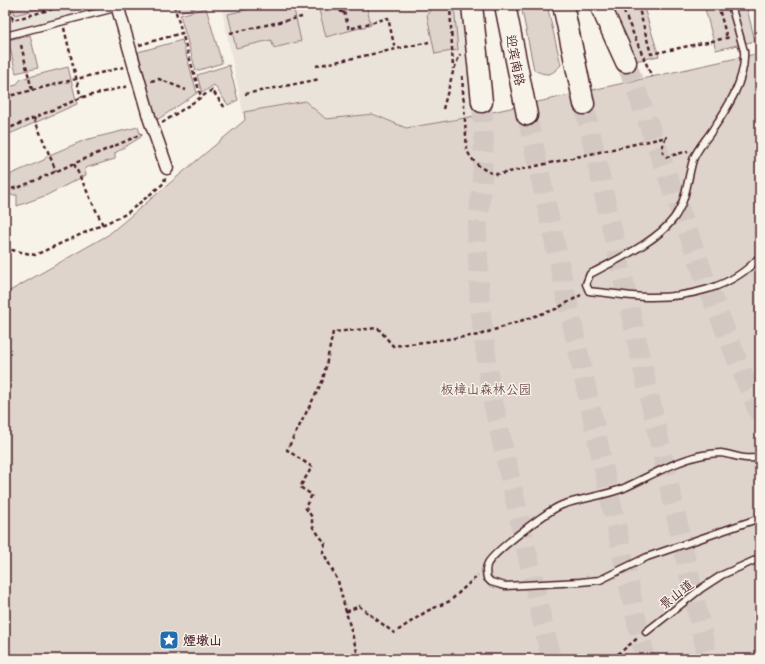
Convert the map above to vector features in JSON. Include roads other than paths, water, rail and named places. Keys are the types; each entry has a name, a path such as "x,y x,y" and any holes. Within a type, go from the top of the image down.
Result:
{"main road":[{"path":"472,5 482,102"},
{"name":"迎宾南路","path":"505,5 527,115"},
{"path":"563,5 584,104"},
{"path":"600,5 626,62"}],"street":[{"path":"121,6 134,65 167,168"}],"lane":[{"path":"732,5 740,35 744,59 739,82 733,97 693,160 684,199 674,218 665,228 648,241 590,274 586,284 589,291 645,297 691,294 717,286 738,276 747,270 760,256"},
{"path":"5,36 121,6"},
{"path":"760,457 751,459 720,453 700,456 685,460 603,495 564,504 544,515 493,557 486,569 486,578 491,582 505,586 595,581 606,578 647,557 665,550 760,518"},
{"name":"景山道","path":"646,632 702,588 722,575 760,558"}],"tunnel":[{"path":"626,62 711,295 760,416"},
{"path":"482,102 484,138 482,182 477,232 480,307 491,393 551,659"},
{"path":"584,104 708,659"},
{"path":"527,115 645,659"}],"place":[{"name":"煙墩山","path":"169,640"}],"park label":[{"name":"板樟山森林公园","path":"486,389"}]}
